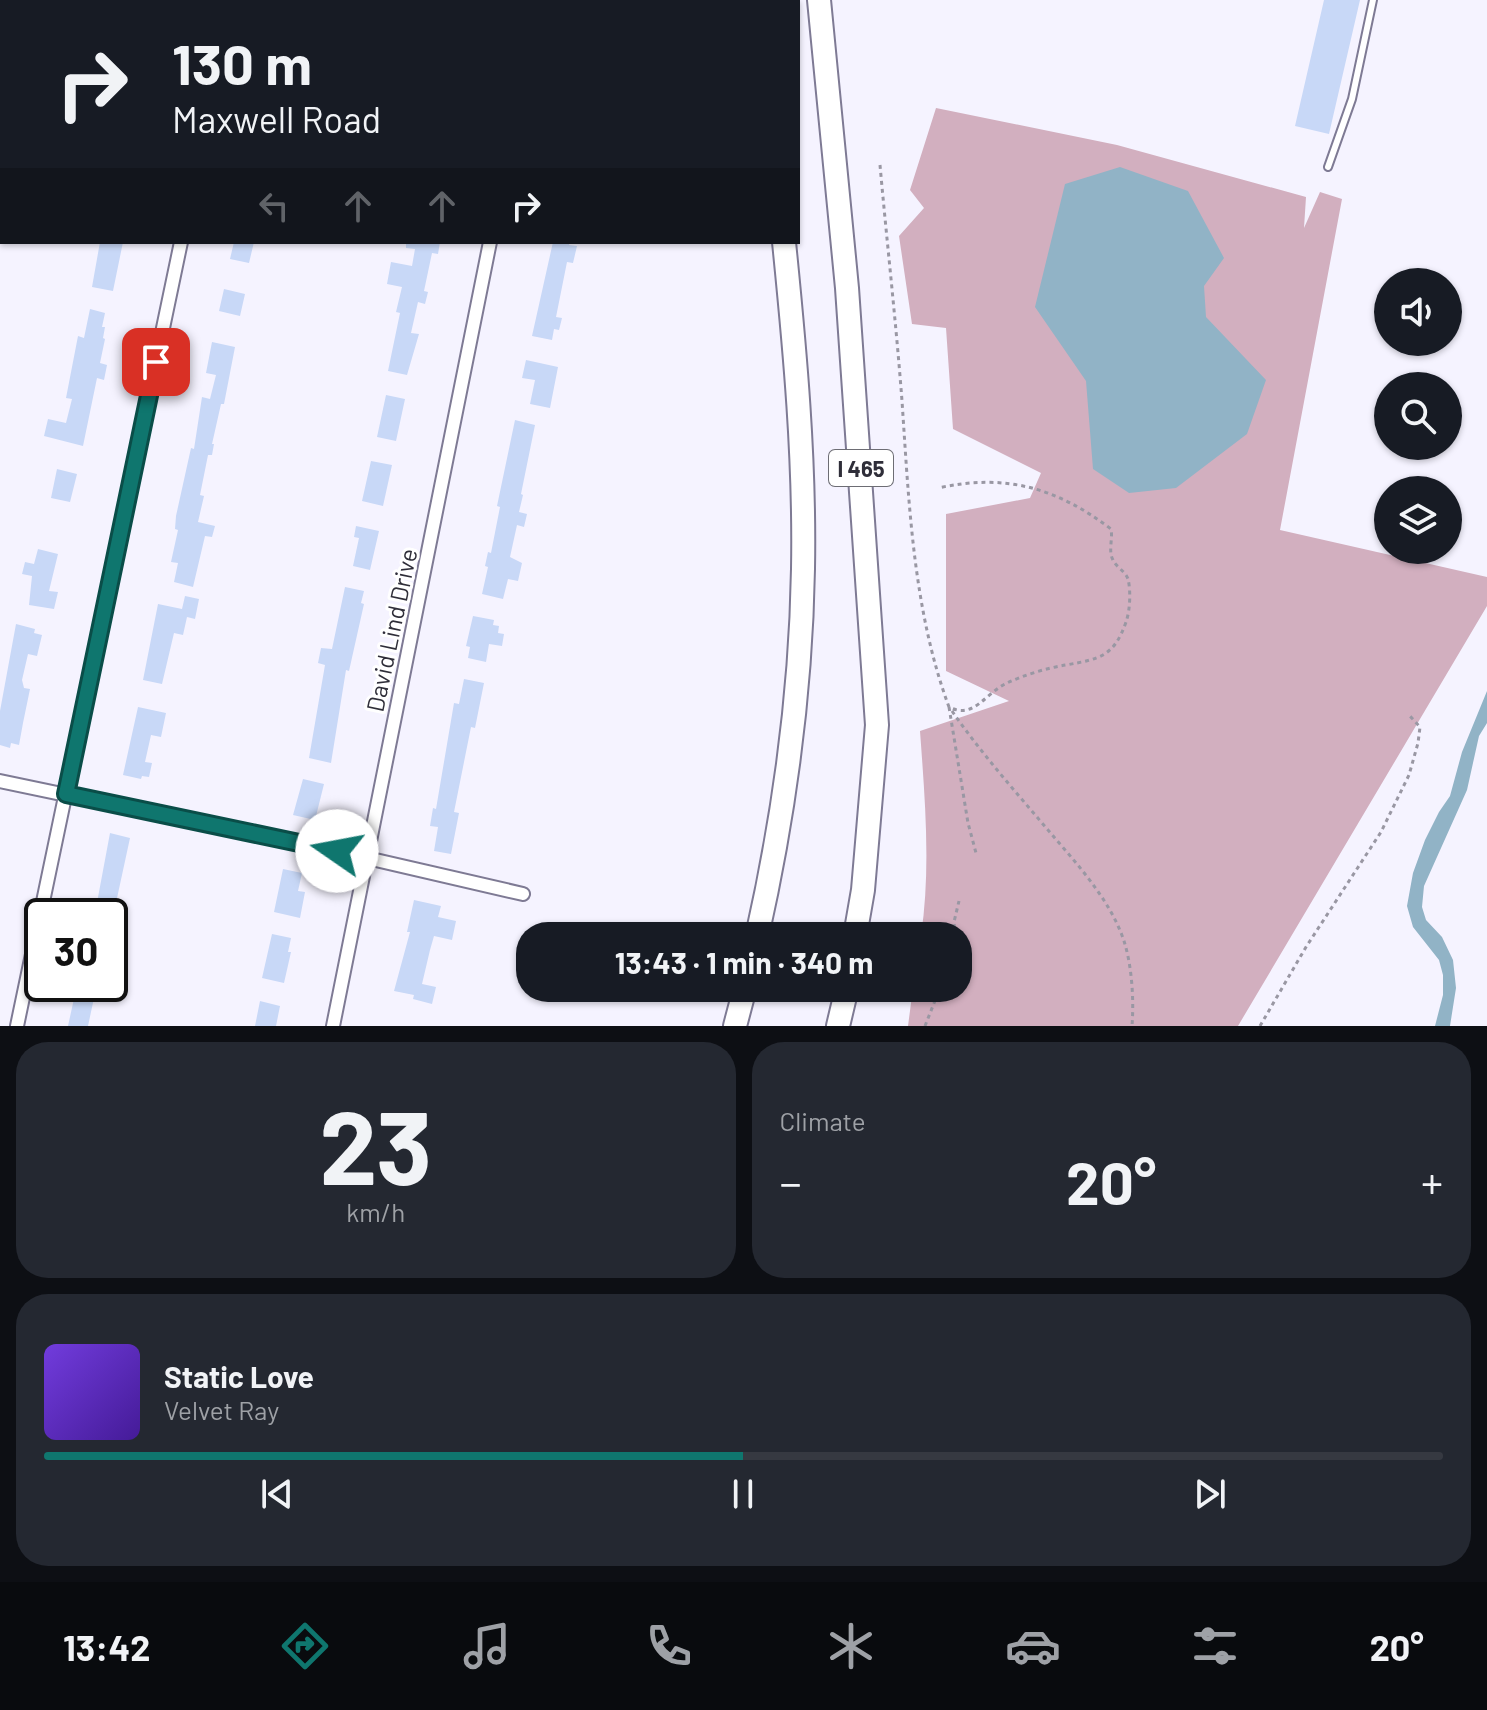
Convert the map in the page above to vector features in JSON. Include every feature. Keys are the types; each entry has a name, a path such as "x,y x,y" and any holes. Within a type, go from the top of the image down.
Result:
{"highway":[{"name":"I 465","path":"819,0 847,288 877,725 857,922"},
{"name":"I 465","path":"760,922 784,790 803,571 801,429 784,244"},
{"path":"735,1026 741,1002"},
{"path":"838,1026 844,1002"}],"street":[{"path":"17,1026 181,244"},
{"name":"David Lind Drive","path":"333,1026 490,244"},
{"path":"0,781 523,894"}],"lane":[{"path":"1328,167 1352,99 1373,0"}],"path":[{"path":"880,165 908,492 920,592 933,665 949,707 968,823 976,853"},
{"path":"938,488 1013,482 1029,485 1077,505 1111,529 1111,554 1128,580 1127,618 1114,647 1103,657 1086,663 1063,665 1009,682 968,711 949,707"},
{"path":"949,707 1087,875 1114,919 1124,942 1132,1026"},
{"path":"1260,1026 1306,947 1381,832 1409,775 1420,727 1409,715"},
{"path":"955,922 959,901"},
{"path":"925,1026 934,1002"}],"shaded area":[{"path":"936,108 1117,145 1306,197 1304,228 1320,192 1342,199 1280,530 1374,551 1374,564 1430,564 1487,577 1487,606 1238,1026 908,1026 911,1002 972,1002 972,922 923,922 926,859 920,731 1009,701 946,671 946,514 1030,498 1041,473 953,429 946,328 912,324 899,236 924,208 910,190"}],"water":[{"path":"1120,167 1188,191 1224,258 1204,286 1206,317 1266,380 1247,434 1176,488 1129,493 1093,469 1086,381 1035,307 1065,184"},
{"path":"1487,691 1487,723 1479,736 1467,790 1424,886 1422,907 1426,920 1442,937 1453,960 1456,988 1450,1026 1435,1026 1443,995 1443,975 1439,960 1413,927 1407,906 1413,873 1425,840 1450,796 1462,752"}],"building":[{"path":"1324,0 1360,0 1329,134 1295,126"},
{"path":"100,244 123,244 113,291 92,287"},
{"path":"234,244 254,244 249,263 230,259"},
{"path":"406,244 440,244 438,254 432,253 424,291 428,292 425,304 418,302 411,333 419,334 407,375 388,371 402,287 387,284 391,262 412,266 415,249 406,248"},
{"path":"553,244 577,246 573,263 567,262 556,317 562,318 559,330 554,329 552,340 532,336"},
{"path":"224,289 245,294 240,316 219,311"},
{"path":"90,309 105,313 102,327 105,327 105,339 100,363 107,365 104,380 97,378 83,446 44,436 48,419 66,423 72,399 66,398 78,336 84,338"},
{"path":"212,342 235,347 212,455 208,455 200,495 204,496 198,522 215,526 212,537 205,536 193,587 174,582 178,563 171,562 178,530 175,529 176,516 191,448 194,449 202,397 210,399 216,375 206,373"},
{"path":"526,360 558,367 550,408 530,404 535,380 522,378"},
{"path":"386,395 405,399 396,441 377,437"},
{"path":"515,420 535,425 519,512 527,514 524,527 517,525 510,557 522,563 518,581 508,579 503,599 482,594"},
{"path":"371,461 392,465 383,506 362,501"},
{"path":"57,469 77,474 70,502 51,498"},
{"path":"356,526 379,531 370,570 353,566 359,538 354,537"},
{"path":"38,549 58,554 49,591 58,592 54,609 29,605 32,576 22,574 25,562 34,564"},
{"path":"345,587 364,591 361,603 364,604 349,671 346,670 331,763 309,758 325,665 318,663 321,648 332,649"},
{"path":"185,596 199,599 195,619 187,617 183,635 174,633 162,684 143,680 158,604 182,609"},
{"path":"473,616 494,620 493,625 499,626 498,633 504,634 502,646 489,644 486,662 468,658 470,647 466,646"},
{"path":"16,624 35,629 34,633 42,635 37,656 28,654 22,680 24,688 30,689 19,745 11,743 10,748 0,745 0,711"},
{"path":"464,679 484,683 475,728 471,727 454,812 459,813 451,854 434,851 438,827 430,826 433,808 436,809 454,703 459,704"},
{"path":"138,707 166,713 161,737 151,735 145,762 152,763 149,777 142,776 141,779 123,775"},
{"path":"303,779 324,784 315,820 293,815"},
{"path":"110,833 130,838 117,898 98,898"},
{"path":"283,869 302,873 298,891 305,892 300,918 274,912"},
{"path":"414,900 441,906 438,917 456,921 452,940 434,936 422,984 436,987 432,1004 413,999 414,995 394,991 410,932 407,932"},
{"path":"272,934 291,938 284,983 262,978"},
{"path":"260,1001 280,1006 276,1026 255,1026"},
{"path":"73,1002 93,1002 88,1026 68,1026"}],"route":[{"path":"156,362 66,794 337,851"}]}
